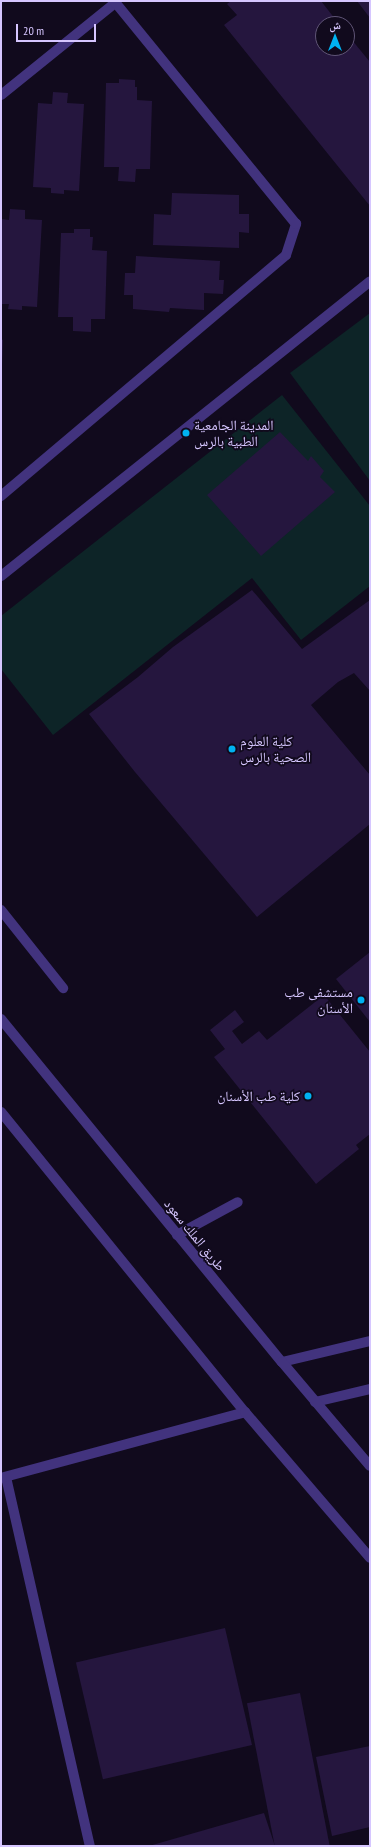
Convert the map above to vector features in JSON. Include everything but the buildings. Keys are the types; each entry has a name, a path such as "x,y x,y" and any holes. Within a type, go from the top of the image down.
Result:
{"street":[{"path":"1,94 116,2 296,224 286,255 1,496"},
{"path":"1,576 370,281"},
{"path":"1,910 63,988"},
{"name":"طريق الملك سعود","path":"1,1019 177,1235 370,1466"},
{"path":"1,1112 245,1412 370,1558"},
{"path":"177,1235 238,1202"},
{"path":"282,1362 370,1341"},
{"path":"315,1402 370,1389"},
{"path":"90,1846 3,1477 245,1412"}],"green space":[{"path":"370,313 370,481 290,373"},
{"path":"282,395 370,506 370,586 301,640 252,578 53,735 1,669 1,616"}],"place":[{"name":"المدينة الجامعية الطبية بالرس","path":"186,433"},
{"name":"كلية العلوم الصحية بالرس","path":"232,749"},
{"name":"مستشفى طب الأسنان","path":"361,1000"},
{"name":"كلية طب الأسنان","path":"308,1096"}]}
